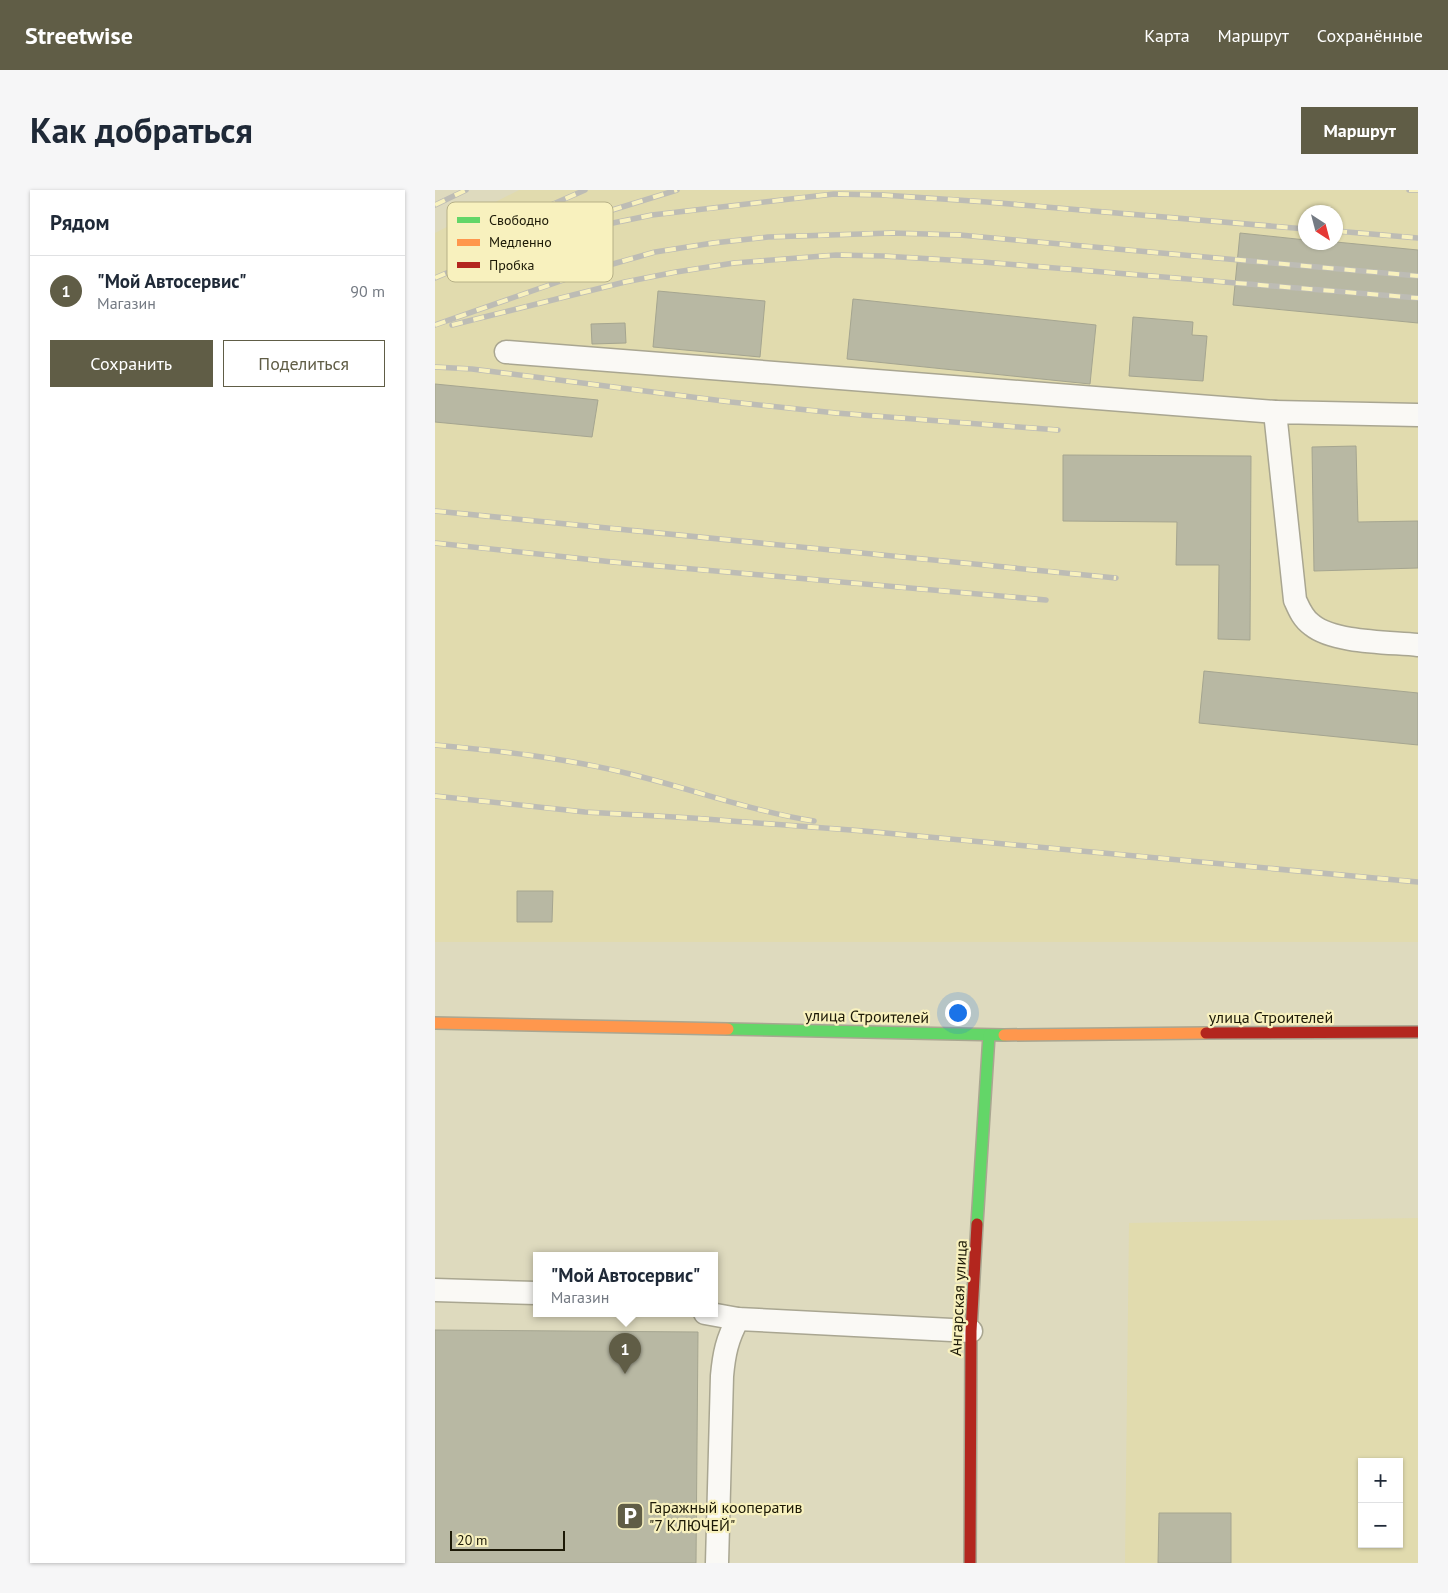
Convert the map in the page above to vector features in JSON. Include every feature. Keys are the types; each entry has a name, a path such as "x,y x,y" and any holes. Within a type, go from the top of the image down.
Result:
{"street":[{"name":"улица Строителей","path":"435,1023 989,1035 1418,1032"},
{"name":"Ангарская улица","path":"970,1563 971,1331 989,1035"}],"lane":[{"path":"506,352 1275,412 1418,415"},
{"path":"1275,412 1295,600 1301,614 1312,625 1325,633 1340,637 1418,645"},
{"path":"435,1290 533,1293"},
{"path":"718,1316 738,1320 971,1331"},
{"path":"717,1563 722,1376 724,1353 730,1334 738,1320"}],"shaded area":[{"path":"519,190 1418,190 1418,942 435,942 435,233 447,227 447,282 613,282 613,202 496,202"},
{"path":"1418,1218 1418,1563 1125,1563 1129,1223"}],"building":[{"path":"1240,233 1298,239 1298,250 1343,250 1343,243 1418,250 1418,323 1233,305"},
{"path":"658,291 765,301 760,357 653,347"},
{"path":"853,299 1096,325 1090,384 847,359"},
{"path":"1133,317 1193,322 1192,335 1207,336 1203,381 1129,376"},
{"path":"625,323 626,343 592,344 591,324"},
{"path":"435,384 598,400 592,437 435,422"},
{"path":"1356,446 1358,522 1418,521 1418,568 1314,571 1312,447"},
{"path":"1063,455 1251,456 1250,640 1218,639 1219,565 1176,565 1177,522 1063,521"},
{"path":"1204,671 1418,693 1418,745 1199,723"},
{"path":"517,891 553,891 552,922 517,922"},
{"path":"435,1330 698,1332 696,1563 435,1563"},
{"path":"1159,1513 1231,1513 1231,1563 1158,1563"}],"railway":[{"path":"435,205 466,190"},
{"path":"558,202 585,190"},
{"path":"613,210 677,190"},
{"path":"1409,190 1418,190"},
{"path":"613,223 652,215 834,194 883,195 987,202 1298,228"},
{"path":"1343,232 1418,238"},
{"path":"613,264 655,252 713,243 768,237 892,233 960,235 1418,276"},
{"path":"452,325 625,282 676,272 734,263 836,255 983,262 1418,298"},
{"path":"435,278 447,273"},
{"path":"435,325 558,282"},
{"path":"435,367 472,369 731,402 836,413 1058,430"},
{"path":"435,511 1116,578"},
{"path":"435,543 613,562 1046,600"},
{"path":"435,745 558,759 606,768 767,812 814,821"},
{"path":"435,796 585,812 864,831 1418,882"}],"traffic: fast":[{"path":"728,1029 1004,1035"},
{"path":"977,1224 989,1035"}],"traffic: slow":[{"path":"435,1023 728,1029"},
{"path":"1004,1035 1206,1033"}],"traffic: jam":[{"path":"1206,1033 1418,1032"},
{"path":"970,1563 971,1331 977,1224"}],"place":[{"name":"\"Мой Автосервис\"","path":"625,1374"},
{"name":"Гаражный кооператив \"7 КЛЮЧЕЙ\"","path":"630,1516"}]}
